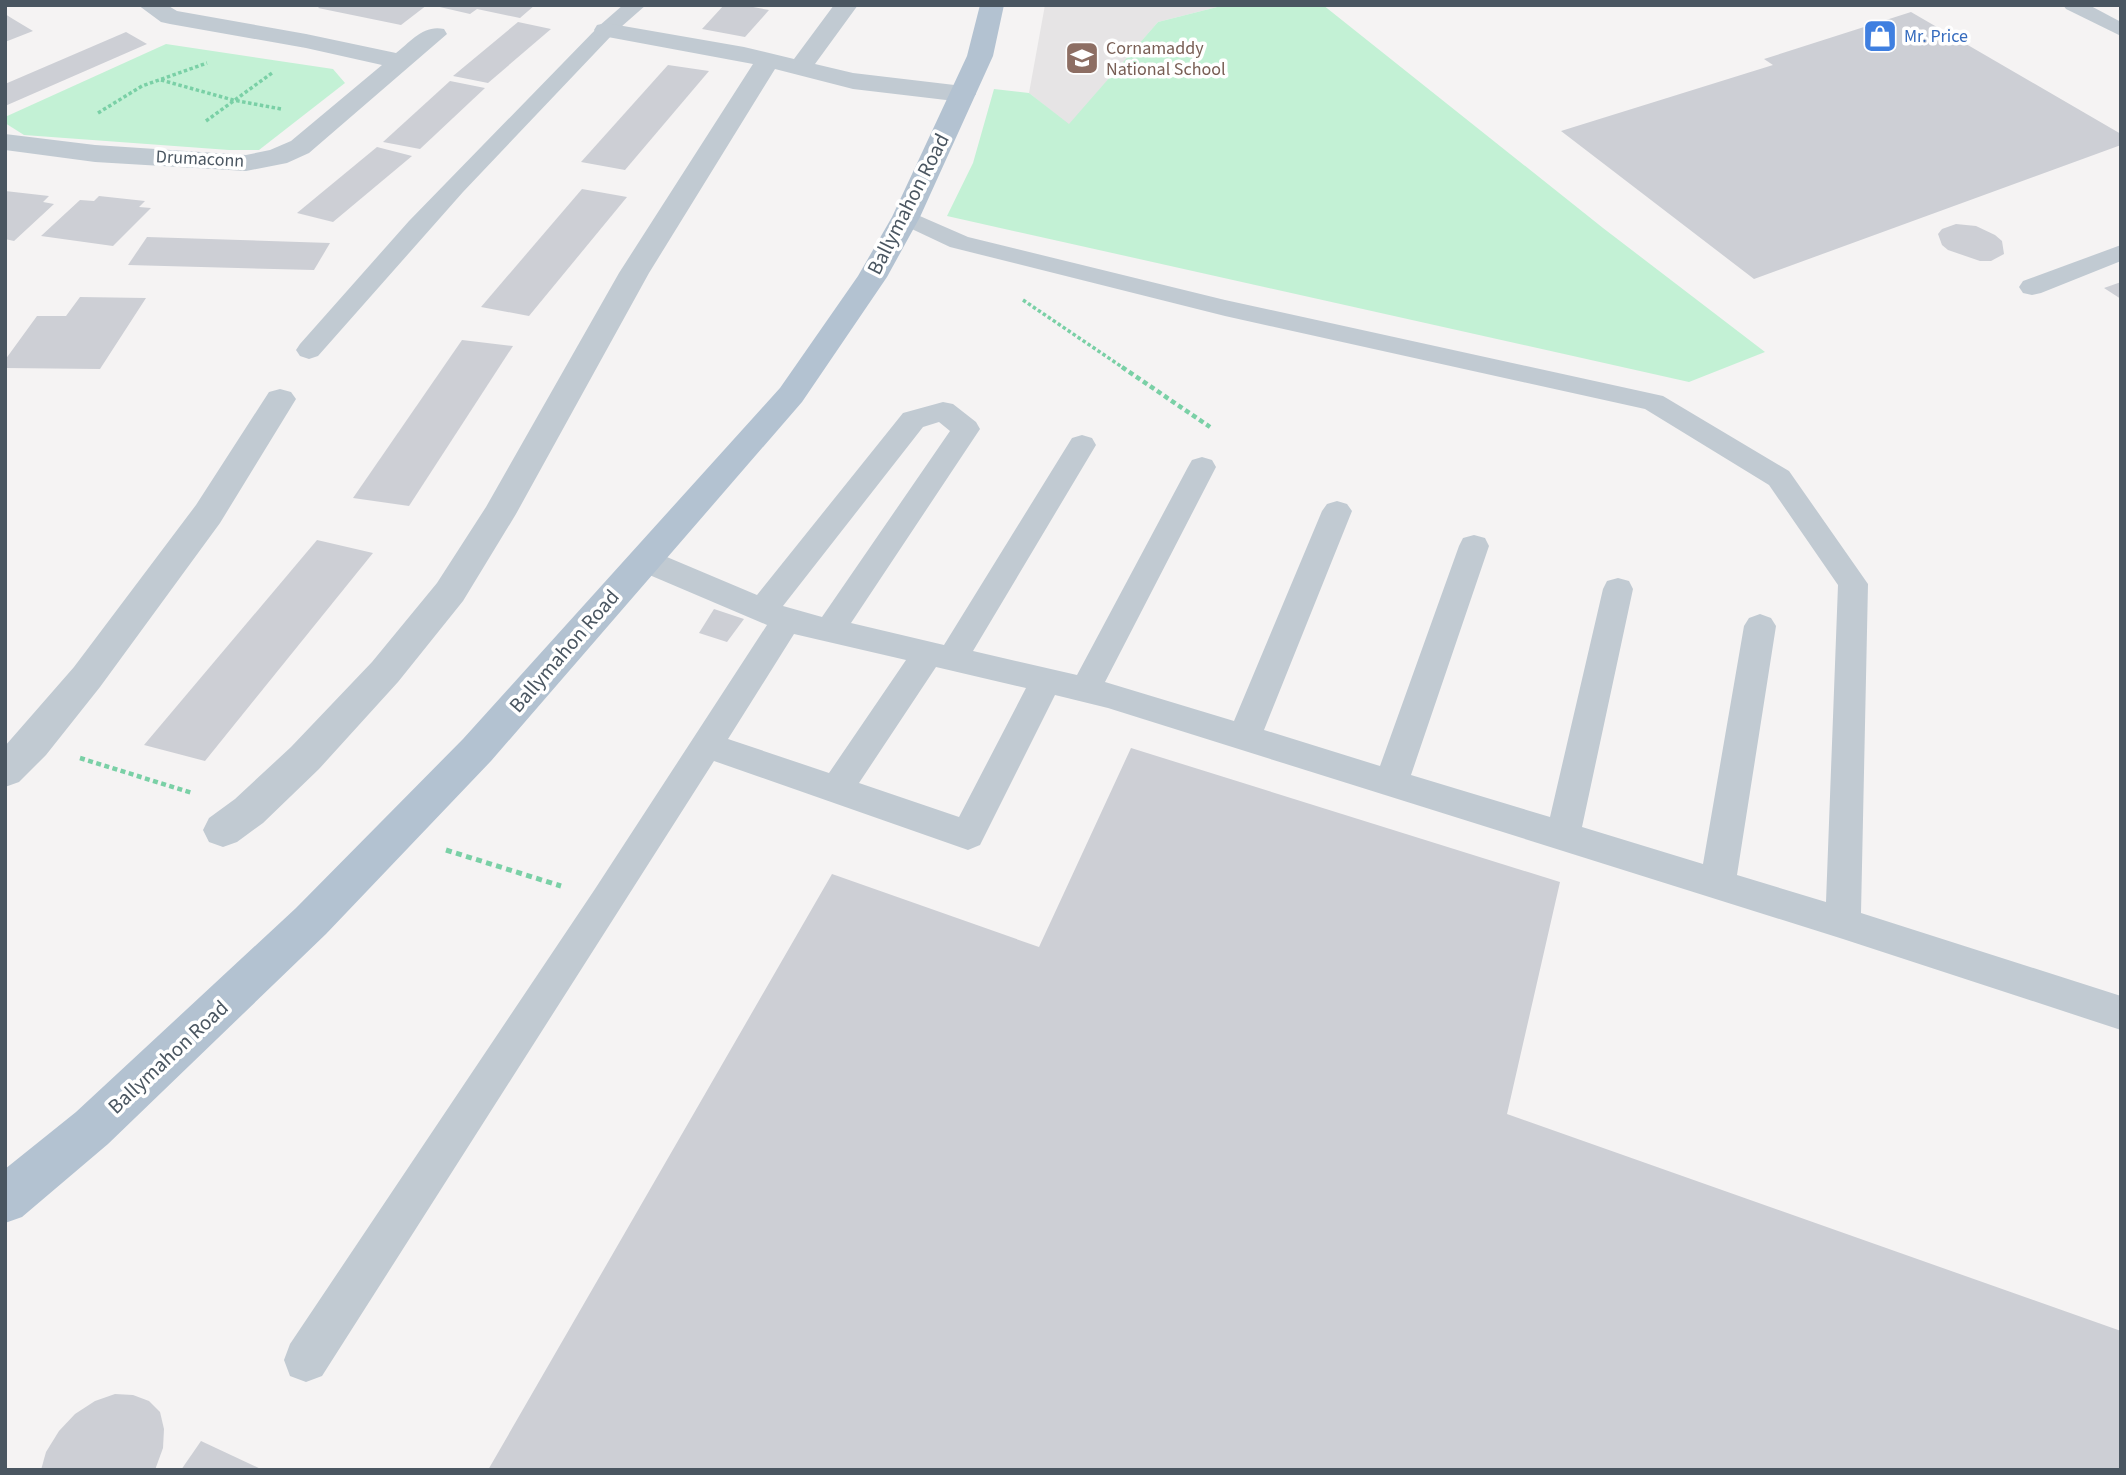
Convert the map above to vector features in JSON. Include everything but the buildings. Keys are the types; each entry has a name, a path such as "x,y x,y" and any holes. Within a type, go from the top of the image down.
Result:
{"main road":[{"name":"Ballymahon Road","path":"5,1200 92,1128 311,921 395,835 477,750 791,395 872,277 906,217 980,56 992,5"}],"street":[{"path":"150,5 170,17 306,41 401,62"},
{"path":"799,69 846,5"},
{"path":"606,30 663,38 853,81 963,94"},
{"name":"Drumaconn","path":"5,142 48,150 246,163 262,161 290,153 435,34"},
{"path":"236,820 305,758 385,672 450,592 499,514 634,273 767,61"},
{"path":"48,150 79,125"},
{"path":"5,771 32,744 87,677 208,514 280,399"}],"lane":[{"path":"309,350 370,276 442,197 606,30 636,5"},
{"path":"2073,5 2121,30"},
{"path":"906,217 959,242 1225,308 1653,402 1779,478 1853,584 1843,923"},
{"path":"2032,287 2121,253"},
{"path":"306,1360 608,900 706,745 774,615 913,420 943,411 966,429 830,630"},
{"path":"837,789 940,656 1082,444"},
{"path":"1085,690 1202,467"},
{"path":"1244,737 1337,511"},
{"path":"1391,783 1474,546"},
{"path":"644,560 774,615 1085,690 1718,884 2121,1013"},
{"path":"1563,836 1618,589"},
{"path":"1718,884 1760,626"},
{"path":"706,745 968,835 1046,681"}],"path":[{"path":"79,125 129,94 160,79 240,50 268,34"},
{"path":"162,158 233,100 262,83 306,41"},
{"path":"160,79 233,100 334,119"},
{"path":"1015,294 1214,429 1202,467"},
{"path":"32,744 236,820"},
{"path":"395,835 608,900"}],"shaded area":[{"name":"Cornamaddy National School","path":"1045,5 1225,5 1158,22 1069,125 1029,93"}],"green space":[{"path":"1225,5 1323,5 1603,228 1765,352 1689,382 947,216 973,163 994,89 1029,93 1069,124 1158,22"},
{"path":"166,44 333,69 345,83 259,150 24,135 5,123 5,117"}],"place":[{"name":"Mr. Price","path":"1880,36"},
{"name":"Cornamaddy National School","path":"1082,58"}]}
